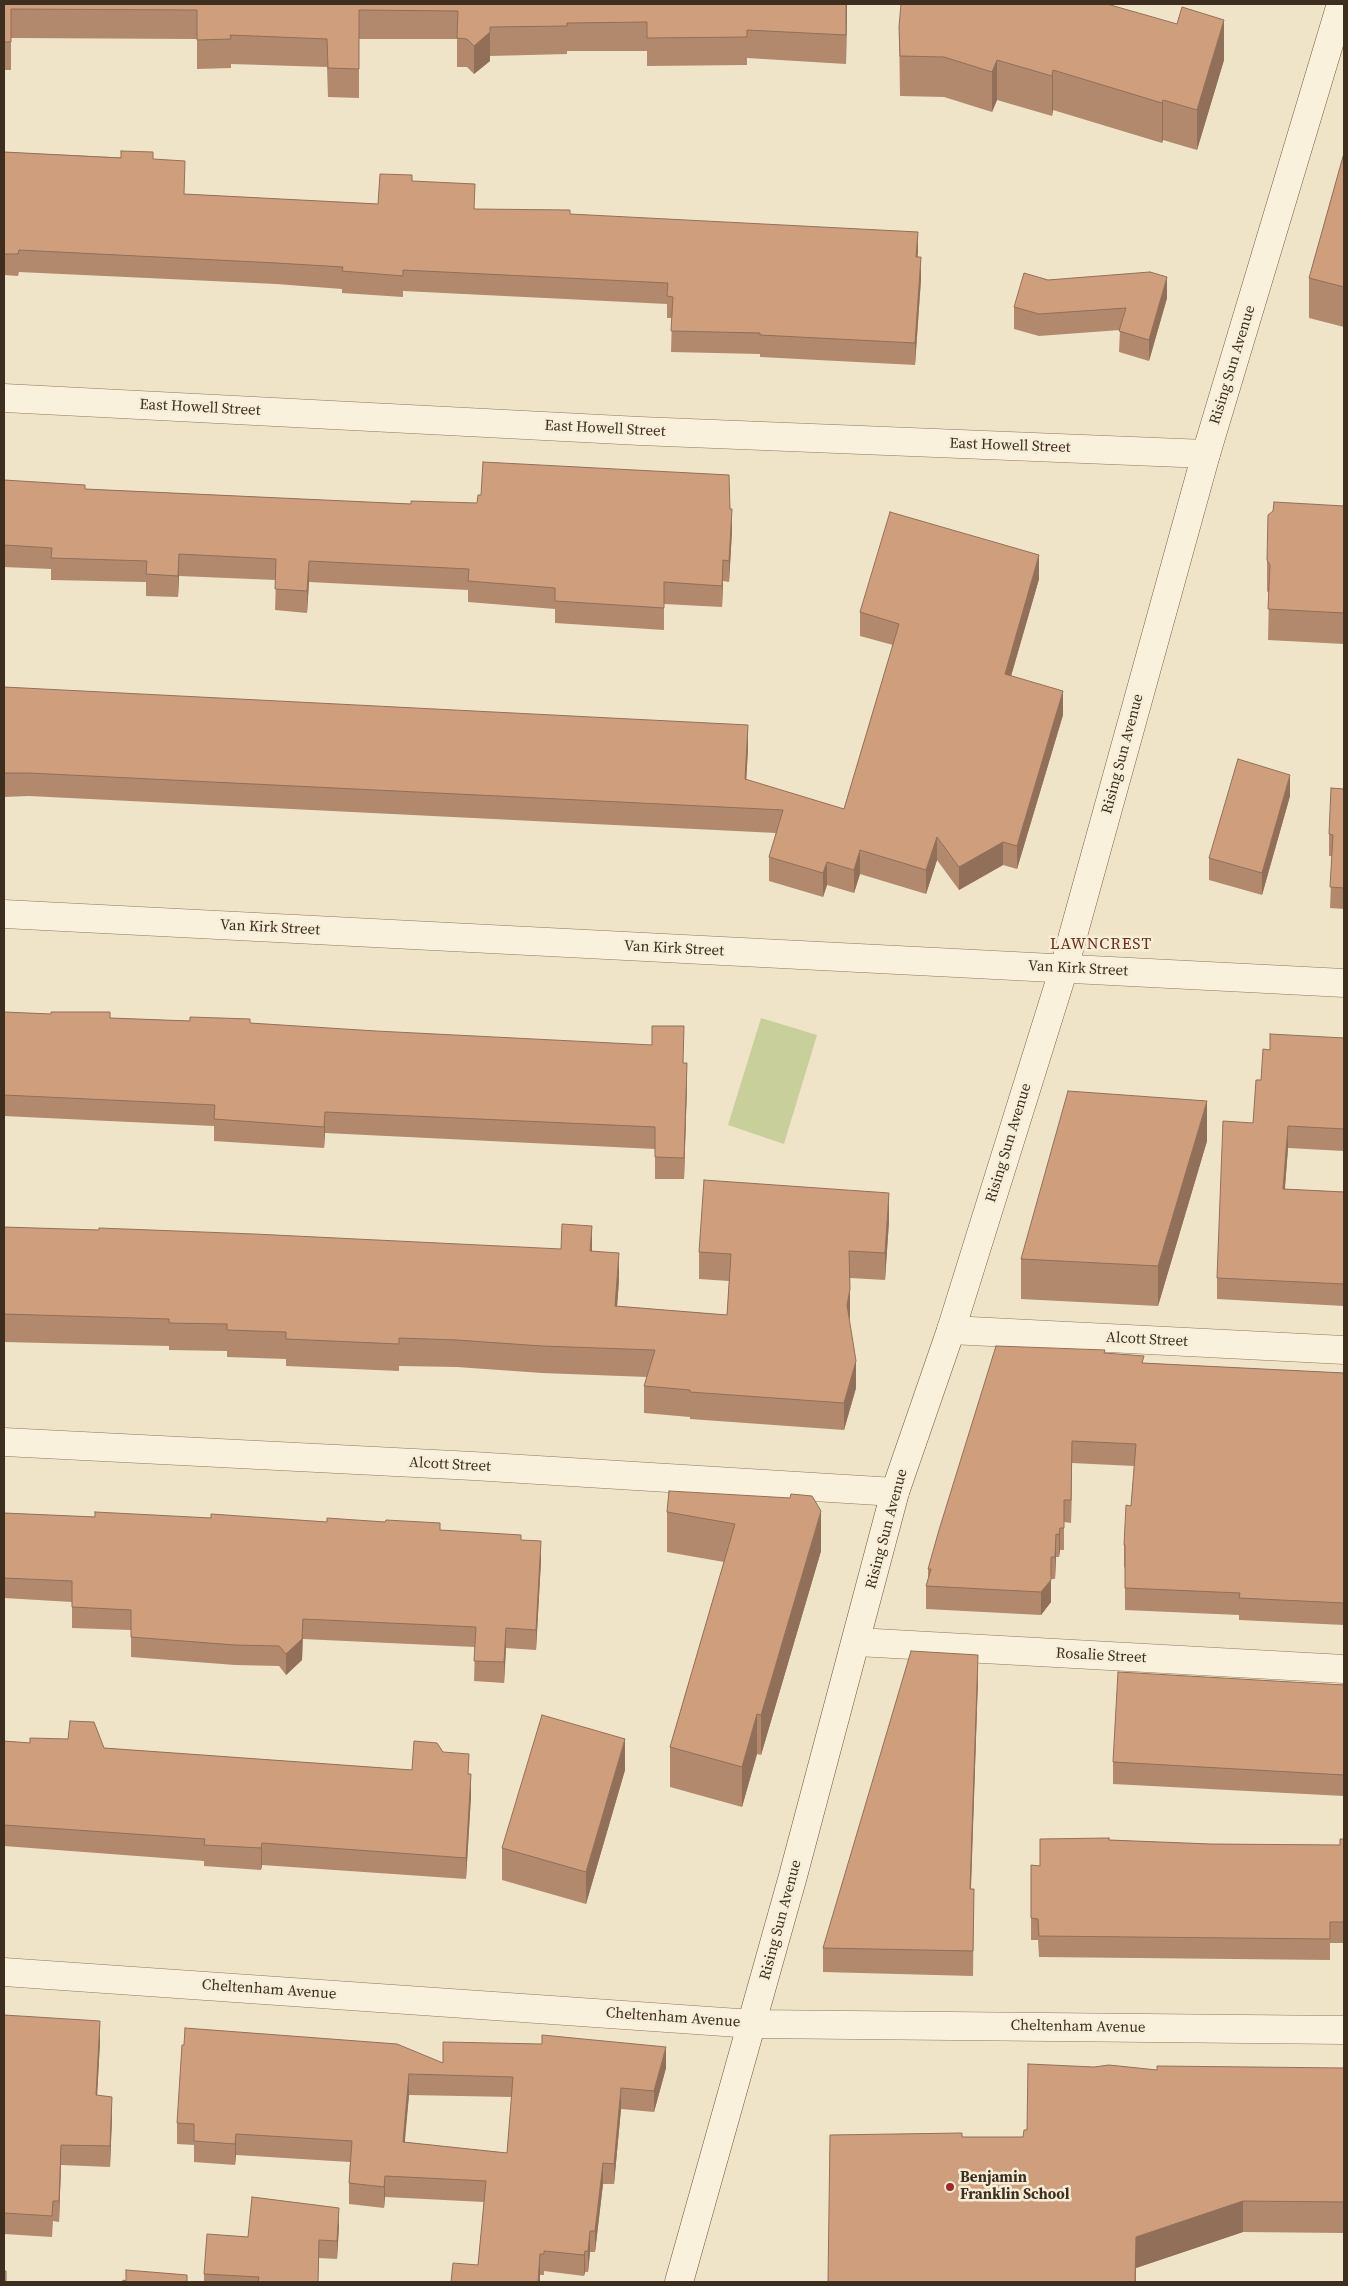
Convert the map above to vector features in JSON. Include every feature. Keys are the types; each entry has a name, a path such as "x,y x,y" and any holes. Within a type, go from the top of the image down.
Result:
{"street":[{"name":"Rising Sun Avenue","path":"679,2282 753,2024 857,1642 895,1492 950,1330 1064,968 1206,454 1341,4"},
{"name":"East Howell Street","path":"4,398 640,431 1206,454"},
{"name":"Van Kirk Street","path":"4,914 1344,983"},
{"name":"Alcott Street","path":"950,1330 1344,1350"},
{"name":"Alcott Street","path":"4,1442 472,1466 895,1492"},
{"name":"Rosalie Street","path":"857,1642 1344,1669"},
{"name":"Cheltenham Avenue","path":"4,1972 753,2024 1344,2030"}],"green space":[{"path":"761,1018 817,1035 784,1144 728,1125"}],"building":[{"path":"4,4 846,4 846,35 747,30 747,37 647,38 647,22 567,23 567,26 490,27 490,32 474,46 467,39 457,38 458,11 359,10 359,69 328,68 327,39 230,35 231,39 197,40 197,10 11,9 11,42 4,42"},
{"path":"901,4 1107,4 1177,24 1182,7 1224,20 1197,110 1163,100 1162,103 1053,70 1052,76 997,60 992,72 944,57 900,56 899,27"},
{"path":"121,151 153,152 153,159 185,161 184,194 378,204 380,174 412,175 412,181 475,184 474,209 570,210 570,214 918,232 916,257 921,257 915,343 760,335 760,333 671,331 673,297 667,296 668,283 403,270 403,276 342,271 343,267 19,250 18,254 4,254 4,152 121,158"},
{"path":"1344,153 1344,287 1309,278"},
{"path":"1150,272 1167,277 1149,340 1119,331 1126,308 1039,314 1014,307 1024,273 1048,280"},
{"path":"483,462 729,475 730,509 732,509 729,561 723,560 722,586 664,582 664,608 555,601 555,588 468,581 469,569 309,561 307,591 275,589 276,559 179,554 178,576 146,574 147,561 51,558 52,548 4,545 4,480 85,485 85,489 411,504 411,501 477,503 478,495 481,495"},
{"path":"1274,502 1344,506 1344,613 1268,609 1270,565 1267,560 1268,515 1273,511"},
{"path":"890,512 1039,555 1005,674 1063,691 1017,846 1003,842 959,867 937,837 926,870 860,850 854,870 827,862 823,873 769,857 783,810 4,773 4,687 748,725 745,779 844,809 899,624 860,612"},
{"path":"1238,759 1290,775 1262,873 1209,858"},
{"path":"1331,788 1344,789 1344,888 1330,887 1333,835 1329,834"},
{"path":"4,1012 51,1014 51,1012 110,1012 110,1018 190,1021 190,1017 250,1019 250,1023 652,1045 652,1026 684,1026 683,1063 687,1063 684,1158 655,1157 655,1127 325,1112 324,1127 214,1119 215,1105 4,1095"},
{"path":"1270,1034 1344,1038 1344,1129 1288,1126 1283,1189 1344,1192 1344,1284 1217,1278 1223,1121 1253,1123 1256,1080 1261,1080 1263,1049 1270,1050"},
{"path":"1068,1091 1207,1101 1158,1266 1021,1259"},
{"path":"704,1180 889,1193 885,1253 849,1251 850,1289 847,1305 856,1361 844,1403 690,1392 690,1390 644,1386 655,1350 399,1338 399,1344 286,1339 286,1332 227,1330 227,1324 169,1323 169,1319 4,1314 4,1227 99,1230 99,1228 254,1234 561,1249 562,1224 592,1226 590,1251 619,1253 615,1306 727,1315 731,1254 699,1252"},
{"path":"996,1346 1105,1350 1104,1353 1144,1356 1142,1363 1344,1373 1344,1603 1239,1598 1240,1593 1125,1588 1124,1545 1126,1505 1131,1506 1136,1444 1072,1441 1071,1500 1064,1500 1064,1528 1060,1528 1059,1535 1056,1534 1055,1557 1051,1557 1051,1580 1041,1592 926,1586 931,1569 928,1569 939,1530"},
{"path":"669,1491 790,1498 791,1494 812,1496 821,1511 761,1715 757,1714 742,1767 670,1747 735,1524 667,1512"},
{"path":"95,1512 211,1518 211,1514 327,1522 327,1518 385,1522 386,1520 440,1523 440,1530 521,1535 521,1540 541,1541 536,1630 506,1628 504,1662 474,1661 476,1627 303,1619 302,1639 286,1654 279,1646 235,1645 131,1637 131,1610 72,1607 72,1581 4,1578 4,1513 95,1517"},
{"path":"911,1651 978,1655 970,1889 974,1889 973,1951 823,1948"},
{"path":"1118,1672 1344,1685 1344,1775 1113,1762"},
{"path":"542,1715 625,1739 586,1872 502,1848"},
{"path":"70,1721 94,1722 104,1748 412,1770 414,1741 437,1743 443,1752 469,1754 468,1774 471,1774 466,1858 262,1843 261,1848 204,1845 205,1839 4,1825 4,1741 30,1743 30,1738 68,1739"},
{"path":"1109,1838 1109,1840 1210,1844 1340,1845 1340,1839 1344,1839 1344,1922 1330,1922 1330,1939 1039,1936 1038,1919 1031,1918 1031,1865 1040,1866 1040,1839"},
{"path":"4,2015 100,2021 96,2095 112,2097 110,2146 61,2145 59,2201 53,2201 52,2216 4,2213"},
{"path":"185,2028 397,2044 443,2063 443,2042 542,2044 542,2035 666,2047 654,2091 621,2088 614,2164 603,2163 595,2231 590,2231 588,2251 585,2251 584,2255 544,2251 544,2254 540,2254 538,2282 451,2282 453,2263 478,2265 486,2181 385,2176 384,2187 349,2183 352,2141 236,2134 235,2144 194,2141 194,2124 177,2123 182,2045 184,2045","holes":["409,2074 513,2077 507,2153 403,2142"]},
{"name":"Benjamin Franklin School","path":"1028,2064 1094,2067 1109,2065 1157,2070 1157,2066 1344,2068 1344,2202 1243,2201 1136,2237 1135,2282 828,2282 830,2135 962,2133 962,2137 1023,2137 1024,2130 1027,2130"},
{"path":"252,2197 339,2208 337,2241 319,2240 318,2282 258,2282 259,2277 204,2274 207,2234 248,2237"},
{"path":"126,2270 187,2275 187,2282 123,2282 123,2280 126,2281"},
{"path":"4,2271 6,2271 6,2282 4,2282"}],"place":[{"name":"Benjamin Franklin School","path":"950,2187"}],"district":[{"name":"LAWNCREST","path":"1101,945"}]}
